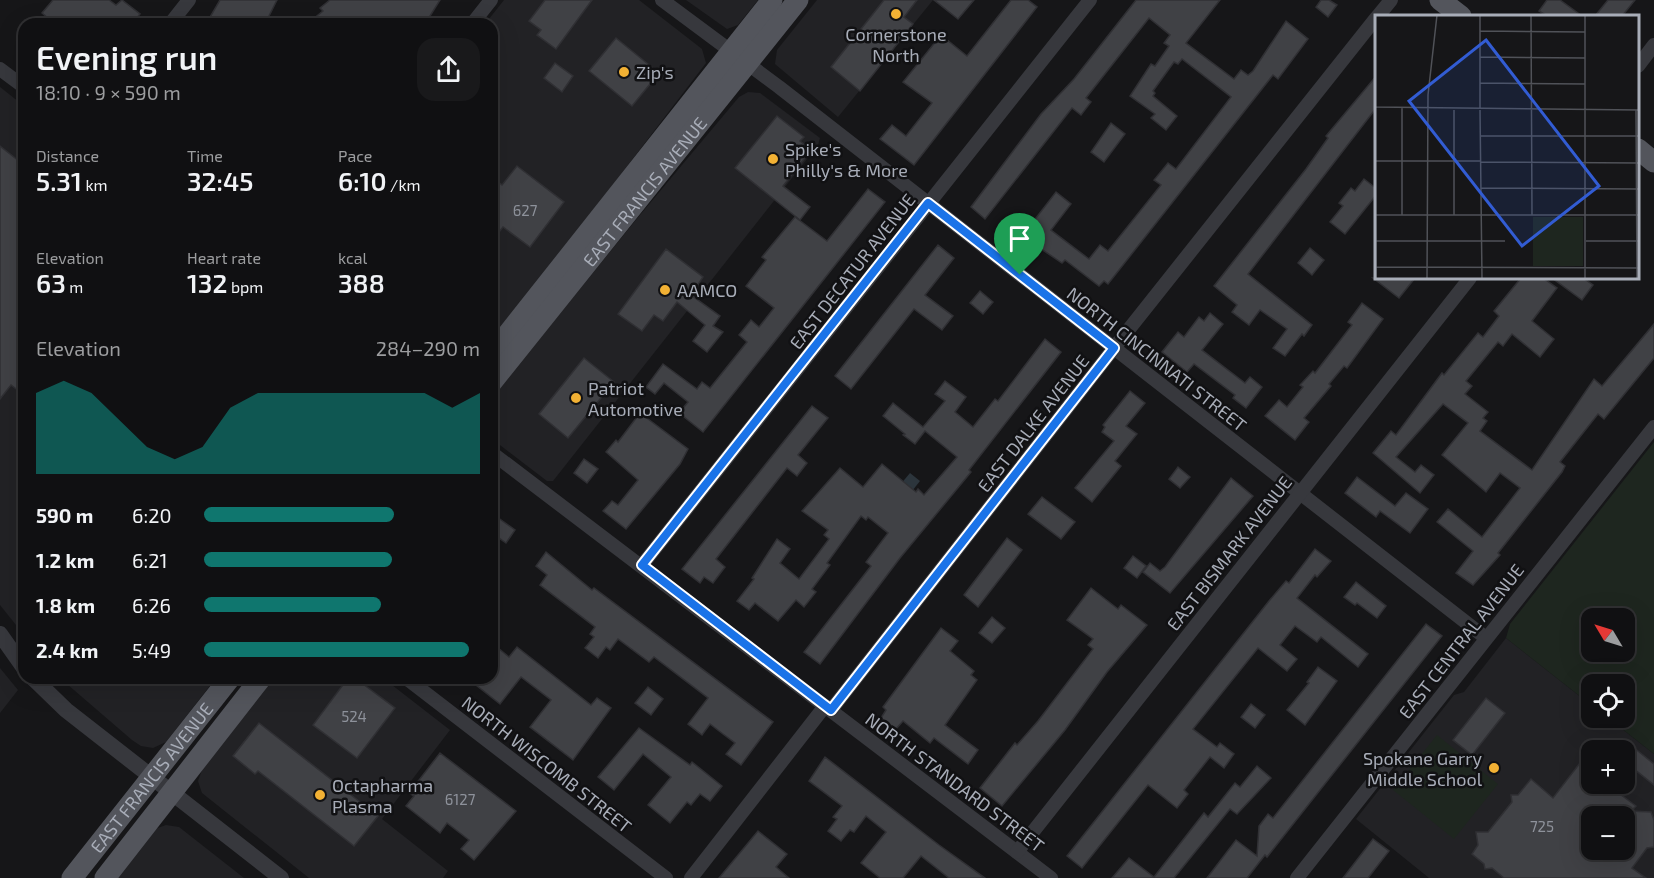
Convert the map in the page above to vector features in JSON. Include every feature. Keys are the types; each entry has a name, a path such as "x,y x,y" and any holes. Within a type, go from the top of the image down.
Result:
{"main road":[{"name":"EAST FRANCIS AVENUE","path":"498,374 739,58 772,0"},
{"name":"EAST FRANCIS AVENUE","path":"498,347 739,58 798,0"},
{"path":"1440,0 1460,15"},
{"path":"1639,150 1654,162"},
{"name":"EAST FRANCIS AVENUE","path":"72,878 225,684"},
{"name":"EAST FRANCIS AVENUE","path":"105,878 256,684"}],"street":[{"path":"175,18 189,0"},
{"path":"477,18 491,0"},
{"name":"NORTH CINCINNATI STREET","path":"662,0 928,203 1486,638"},
{"name":"EAST DECATUR AVENUE","path":"642,565 1090,0"},
{"name":"EAST DALKE AVENUE","path":"1379,15 1391,0"},
{"name":"EAST DALKE AVENUE","path":"690,878 828,708 1375,20"},
{"path":"1639,65 1654,45"},
{"path":"0,69 18,82"},
{"name":"EAST BISMARK AVENUE","path":"1017,852 1469,279"},
{"name":"EAST CENTRAL AVENUE","path":"1297,878 1654,427"},
{"name":"NORTH STANDARD STREET","path":"498,457 1051,878"},
{"path":"0,634 18,660"},
{"path":"39,684 66,710 281,878"},
{"name":"NORTH WISCOMB STREET","path":"414,684 666,878"}],"shaded area":[{"path":"504,0 639,0 702,49 706,63 498,335 498,18 490,18"},
{"path":"686,0 758,0 738,25 727,29"},
{"path":"817,0 933,0 838,117 775,64 777,50"},
{"path":"0,87 18,101 18,628 0,605"},
{"path":"748,92 760,93 820,138 818,145 553,481 547,481 498,444 498,390 739,97"},
{"path":"1654,442 1654,754 1621,728 1635,728 1635,674 1581,674 1581,697 1506,638 1510,624"},
{"path":"910,473 920,481 905,500 894,492"},
{"name":"Spokane Garry Middle School","path":"1506,638 1581,697 1581,728 1621,728 1654,754 1654,878 1429,878 1356,819 1454,695 1464,692"},
{"path":"0,668 18,690 0,713"},
{"path":"67,684 211,684 166,742 153,748 141,746"},
{"path":"267,684 391,684 450,730 382,819 448,871 443,878 309,878 202,793 198,781 202,770"},
{"path":"1437,735 1498,784 1454,839 1393,790"},
{"path":"166,825 179,827 244,878 116,878 155,829"}],"building":[{"path":"53,0 109,0 116,5 122,0 140,14 137,18 48,18 42,13"},
{"path":"220,0 277,0 268,18 210,18"},
{"path":"330,0 440,0 429,18 314,18 323,11 320,8"},
{"path":"545,0 592,0 556,49 537,35 541,30 529,21"},
{"path":"884,0 917,0 904,17 913,24 860,91 831,67"},
{"path":"934,0 974,0 958,19"},
{"path":"1011,0 1028,0 1037,7 914,165 880,139 892,125 906,136 932,103 903,82 941,35 967,56"},
{"path":"1136,0 1220,0 1186,43 1234,79 1241,70 1248,75 1253,71 1286,21 1308,39 1278,79 1273,75 1108,284 1104,281 1099,286 1065,260 1062,263 1022,236 1056,192 1071,204 1051,230 1089,259 1100,245 1108,251 1161,185 1154,180 1168,163 1176,169 1231,97 1182,59 1178,64 1174,62 1153,91 1155,93 1153,96 1177,116 1166,130 1151,118 1155,114 1130,96 1151,64 1155,66 1169,46 1164,43 1170,35 1149,18 1086,98 1091,102 1081,115 1072,108 985,219 971,207 1041,114 1074,79"},
{"path":"1321,0 1329,0 1337,5 1328,17 1316,7"},
{"path":"1547,0 1560,0 1581,15 1545,15 1539,11"},
{"path":"1608,0 1635,0 1623,15 1596,15"},
{"name":"Zip's","path":"616,38 659,73 632,106 589,71"},
{"path":"555,63 573,76 562,92 544,78"},
{"path":"1375,77 1375,110 1248,274 1312,325 1285,356 1273,348 1287,329 1260,310 1249,325 1232,312 1237,305 1214,286 1306,169 1328,138 1326,136"},
{"name":"Spike's Philly's & More","path":"777,116 804,137 800,141 811,150 783,186 810,207 800,220 735,168"},
{"path":"1111,123 1125,134 1104,162 1091,152"},
{"path":"0,146 18,160 18,390 11,385 0,399"},
{"path":"517,166 564,202 530,247 503,227 498,233 498,182 502,185"},
{"path":"1364,179 1375,187 1375,196 1345,234 1330,222 1343,206 1339,203 1351,188 1355,191"},
{"path":"868,189 885,202 703,432 679,413 688,402 664,383 655,394 646,387 663,364 697,389 702,382 710,388 747,342 739,335 751,320 759,327 774,308 746,286 766,260 762,257 795,217 827,241"},
{"path":"938,245 954,258 925,295 953,316 942,330 914,309 851,389 835,376"},
{"path":"1310,248 1324,260 1312,275 1298,263"},
{"name":"AAMCO","path":"666,249 703,277 691,295 720,316 713,326 723,332 707,352 693,341 705,325 677,302 663,321 654,315 642,331 618,314"},
{"path":"1373,278 1414,279 1399,298"},
{"path":"1520,279 1544,279 1557,288 1532,321 1554,339 1540,357 1512,334 1503,346 1498,342 1466,381 1472,386 1465,394 1488,412 1483,418 1487,421 1480,431 1532,470 1594,379 1602,386 1654,324 1654,358 1604,419 1598,414 1560,462 1565,466 1562,472 1498,553 1500,555 1473,585 1456,573 1473,551 1437,522 1448,509 1482,537 1520,488 1500,473 1486,492 1442,455 1468,423 1443,404 1396,457 1415,472 1421,465 1434,475 1420,493 1373,453 1391,431 1396,435 1442,373 1444,375 1478,333 1483,337 1499,316 1494,311"},
{"path":"1553,279 1584,279 1593,285 1582,300"},
{"path":"980,291 993,302 983,314 970,303"},
{"path":"1362,303 1383,319 1347,368 1344,366 1329,384 1331,386 1304,418 1309,422 1295,440 1265,416 1279,400 1287,407 1303,387 1300,385 1313,371 1315,373 1352,325 1348,322"},
{"path":"1210,313 1223,324 1202,350 1245,383 1250,377 1262,387 1246,408 1233,398 1235,395 1194,364 1187,372 1162,352 1178,332 1184,337 1199,317 1204,321"},
{"path":"1045,339 1061,352 969,470 971,472 900,558 820,664 804,652 871,566 866,562 888,533 868,517 866,520 861,516 827,563 830,565 812,589 816,592 804,607 796,600 778,621 755,603 749,610 737,601 754,579 752,578 777,539 790,549 780,563 799,579 829,539 824,535 828,530 802,511 840,468 863,487 882,464 916,492 918,489 924,495 957,457 925,431 915,444 903,435 905,434 883,416 893,403 923,427 945,401 935,394 945,381 966,397 955,412 973,427 995,399 998,401"},
{"name":"Patriot Automotive","path":"584,358 614,382 568,438 539,414"},
{"path":"1130,391 1145,403 1126,426 1137,434 1115,461 1121,466 1092,502 1075,488 1114,441 1102,432 1105,427 1103,425"},
{"path":"812,406 828,418 798,455 807,463 797,476 787,468 716,559 725,567 713,583 704,577 700,583 682,569"},
{"path":"640,413 688,449 680,464 626,529 603,511 612,501 618,505 638,480 606,452 616,440 618,442"},
{"path":"584,459 598,469 587,483 574,473"},
{"path":"1178,467 1190,477 1180,488 1169,479"},
{"path":"1357,477 1395,506 1406,493 1428,509 1410,533 1380,511 1376,517 1345,493"},
{"path":"1231,478 1253,496 1170,593 1143,572 1150,563 1160,571 1165,567"},
{"path":"1042,497 1075,522 1061,539 1028,514"},
{"path":"498,518 515,530 506,543 498,537"},
{"path":"1007,538 1022,550 978,607 964,595"},
{"path":"1315,549 1331,561 1317,577 1315,575 1297,598 1368,654 1358,667 1321,637 1317,642 1295,626 1280,645 1297,659 1287,671 1258,648 1193,729 1217,747 1220,743 1234,754 1224,768 1210,757 1184,790 1188,794 1177,808 1148,785 1082,868 1067,856 1269,601 1286,581 1289,583"},
{"path":"546,552 592,590 594,588 773,722 741,765 726,754 735,743 710,724 702,735 688,724 708,698 654,657 649,662 618,639 610,650 606,647 598,658 585,648 594,637 590,634 595,627 540,585 547,575 536,566"},
{"path":"1133,556 1146,566 1137,578 1124,568"},
{"path":"1356,582 1386,606 1377,618 1357,603 1355,605 1344,597"},
{"path":"1091,588 1118,609 1121,605 1147,625 1107,672 1065,730 1002,806 980,788 1015,743 1017,745 1038,721 1093,649 1088,645 1093,639 1067,620"},
{"path":"992,617 1005,628 992,643 979,633"},
{"path":"1426,624 1442,636 1267,857 1265,855 1247,878 1207,878 1236,840 1257,856 1259,826 1268,814 1273,818"},
{"path":"941,628 958,641 950,651 974,671 971,675 977,680 945,725 978,750 968,764 934,738 930,743 903,721 896,729 881,718 886,710 883,707"},
{"path":"517,647 591,705 597,698 611,708 573,760 530,727 551,700 521,677 500,704 475,684 498,684 498,648 509,657"},
{"path":"1318,667 1337,681 1305,725 1287,710 1309,683 1307,682"},
{"path":"344,684 363,684 395,708 357,758 313,725"},
{"path":"648,687 663,699 651,715 635,703"},
{"path":"1486,698 1505,713 1472,755 1453,740"},
{"path":"1251,704 1265,715 1255,728 1241,717"},
{"name":"Octapharma Plasma","path":"259,723 378,816 354,846 258,771 255,774 233,756"},
{"path":"639,728 690,765 692,762 722,786 710,801 700,794 691,805 687,802 670,823 648,805 671,777 643,754 614,790 598,777"},
{"path":"1635,749 1654,764 1654,785 1635,770"},
{"path":"440,753 516,811 474,860 461,849 469,840 447,823 440,833 406,806 414,796 409,793"},
{"path":"825,757 985,878 949,878 921,856 903,878 880,878 861,863 886,832 866,816 854,832 850,830 841,841 828,831 837,819 833,817 842,806 809,781"},
{"path":"1580,763 1581,794 1620,794 1636,806 1581,806 1581,860 1635,860 1635,811 1651,812 1654,820 1654,847 1647,848 1632,868 1646,878 1504,878 1492,868 1485,869 1484,864 1472,854 1478,845 1476,832 1488,832 1512,802 1511,795 1518,795 1531,779 1553,798"},
{"path":"1257,766 1271,778 1237,814 1230,809 1174,878 1112,878 1129,858 1154,877 1204,813 1208,817 1235,783 1240,787"},
{"path":"758,831 787,854 776,867 789,878 719,878"},
{"path":"1373,839 1389,851 1368,878 1343,878"}],"place":[{"name":"Cornerstone North","path":"896,14"},
{"name":"Zip's","path":"624,72"},
{"name":"Spike's Philly's & More","path":"773,159"},
{"name":"AAMCO","path":"665,290"},
{"name":"Patriot Automotive","path":"576,398"},
{"name":"Spokane Garry Middle School","path":"1494,768"},
{"name":"Octapharma Plasma","path":"320,795"}],"route":[{"path":"928,203 1020,275 1114,348 831,710 642,565 928,203"}]}
